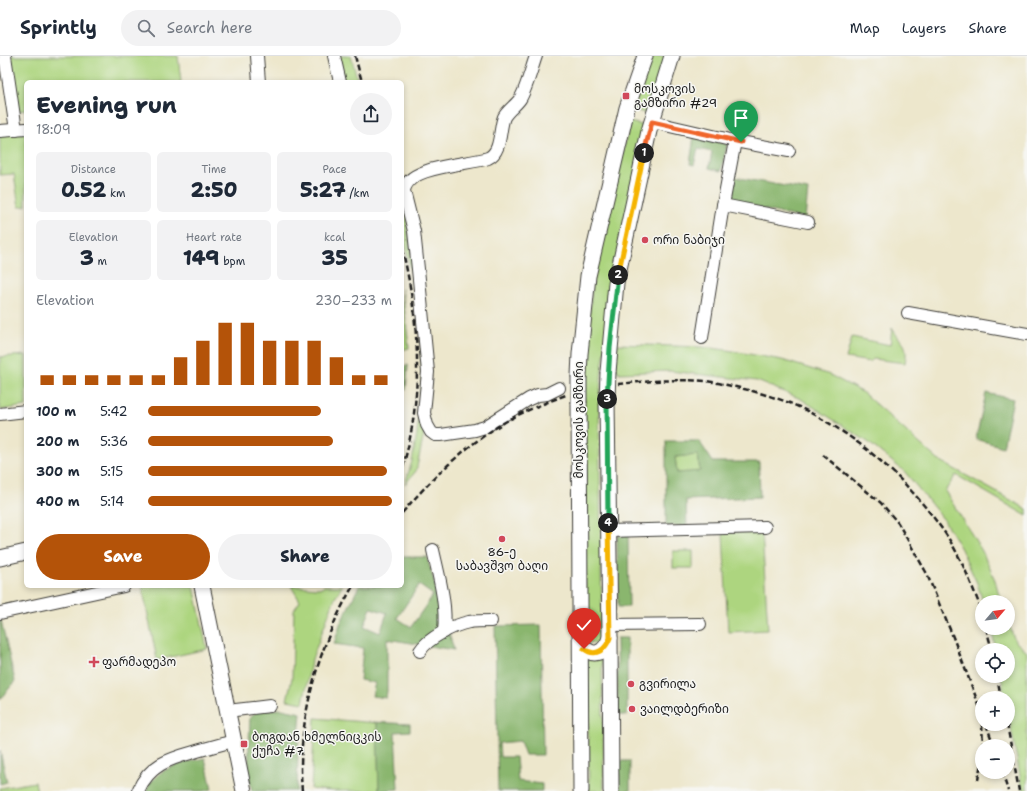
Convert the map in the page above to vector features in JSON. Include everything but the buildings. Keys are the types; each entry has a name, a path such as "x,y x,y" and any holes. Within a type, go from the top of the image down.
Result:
{"main road":[{"name":"მოსკოვის გამზირი","path":"581,791 580,354 588,276 624,120 645,56"},
{"path":"611,791 607,400 608,372 616,283 650,126 672,56"},
{"path":"624,120 631,117 639,119 650,126"},
{"path":"0,558 24,552"},
{"path":"202,588 244,791"},
{"path":"580,642 584,649 588,652 595,653 604,649 610,632"}],"street":[{"path":"0,131 21,130 6,56"},
{"path":"257,56 259,80"},
{"path":"334,56 340,80"},
{"path":"536,56 521,98 504,117 497,149 489,158 450,164 424,172 408,181 404,190 415,239 428,372 424,413 427,425 431,432 435,435 475,430 485,427 529,399 538,395 547,394 559,388"},
{"path":"650,126 789,151"},
{"path":"702,338 723,205 735,141"},
{"path":"723,205 808,222"},
{"path":"908,313 1027,334"},
{"path":"0,414 24,411"},
{"path":"608,531 765,527"},
{"path":"432,550 444,601 444,632"},
{"path":"0,612 114,588"},
{"path":"420,650 424,644 437,635 468,622 491,621"},
{"path":"610,632 700,624"},
{"path":"227,711 270,706"},
{"path":"138,791 142,781 155,768 169,760 234,741"}],"green space":[{"path":"10,56 178,56 181,80 24,80 24,110 18,111"},
{"path":"338,56 351,56 357,80 344,80"},
{"path":"648,56 667,56 648,112 644,113 632,109"},
{"path":"630,122 642,125 643,131 602,368 599,403 602,641 586,643 584,372 593,278"},
{"path":"24,132 24,206 19,207 14,174 0,175 0,134"},
{"path":"694,136 727,144 721,171 709,168 712,152 698,149 694,165 690,164"},
{"path":"734,177 808,190 805,219 732,202"},
{"path":"404,212 406,213 420,308 425,430 416,471 405,484 412,461 417,433 422,378 420,322 413,280 404,241"},
{"path":"404,306 409,348 404,349"},
{"path":"892,328 905,347 905,363 873,359 870,362 846,358 852,337 890,345"},
{"path":"617,344 702,347 782,360 830,375 862,392 938,460 1027,509 1027,516 956,475 945,491 982,551 995,580 999,595 981,595 977,583 961,549 944,520 905,472 868,442 801,399 757,381 670,371 619,373 619,371 616,371"},
{"path":"24,355 24,406 0,410 0,357"},
{"path":"408,365 406,390 404,391 404,366"},
{"path":"986,393 1013,399 1003,447 976,439"},
{"path":"666,441 699,441 713,462 759,462 760,497 686,500 687,526 666,526","holes":["698,455 700,471 677,473 675,457"]},
{"path":"698,455 700,472 677,473 675,457"},
{"path":"762,531 768,630 728,632 723,533"},
{"path":"617,536 628,536 629,607 618,607"},
{"path":"673,551 693,551 693,568 673,568"},
{"path":"404,557 427,557 454,650 387,639 386,698 372,696 375,683 360,680 363,648 334,644 340,624 358,588 404,588","holes":["419,585 433,595 411,627 397,618","371,608 387,613 380,633 364,626"]},
{"path":"142,588 194,588 207,649 157,660"},
{"path":"292,588 341,588 334,600 311,662 303,703 287,700 292,678 294,610 300,601"},
{"path":"0,616 15,681 0,700"},
{"path":"541,625 543,755 525,755 520,741 499,743 500,757 516,757 518,781 542,784 542,791 498,791 495,626"},
{"path":"993,635 1013,635 1015,641 1027,652 1027,791 1023,791 1015,749 1015,739 1013,739 1012,731 1015,731 1015,691 1004,691 1002,683 1015,683 1015,643 994,643"},
{"path":"617,638 627,638 627,715 618,715"},
{"path":"600,658 602,661 604,791 589,791 587,660"},
{"path":"282,709 301,713 297,791 252,791 248,771 250,717 259,710"},
{"path":"315,718 377,723 379,791 333,791 311,789"},
{"path":"372,722 410,724 410,731 395,732 398,789 379,791 377,723"},
{"path":"0,751 7,782 0,784"},
{"path":"205,758 212,789 203,791 146,791 156,776 163,771 179,764"},
{"path":"619,761 630,761 630,791 620,791"},
{"path":"35,782 37,791 0,791 0,788"}],"railway":[{"path":"355,56 361,80"},
{"path":"404,257 413,304 417,359 414,415 404,462"},
{"path":"618,384 673,380 706,381 736,387 776,398 821,418 861,445 898,477 915,495 945,533 961,561 975,595"},
{"path":"404,511 437,475 476,441 512,418 566,395"},
{"path":"823,455 881,503 898,523 926,572 975,695"},
{"path":"302,791 301,765 303,738 312,685 320,658 330,633 352,588"},
{"path":"988,635 990,643"},
{"path":"998,683 1000,691"},
{"path":"982,731 983,739"},
{"path":"989,731 991,739"},
{"path":"1008,731 1019,791"},
{"path":"1004,779 1008,791"}],"place":[{"name":"მოსკოვის გამზირი #29","path":"626,96"},
{"name":"ორი ნაბიჯი","path":"645,240"},
{"name":"86-ე საბავშვო ბაღი","path":"502,539"},
{"name":"ფარმადეპო","path":"94,662"},
{"name":"გვირილა","path":"631,684"},
{"name":"ვაილდბერიზი","path":"632,709"},
{"name":"ბოგდან ხმელნიცკის ქუჩა #7","path":"244,744"}],"route":[{"path":"584,649 588,652 600,652 607,646 610,638 607,400 608,372 616,283 649,131 652,122 741,142"}]}
